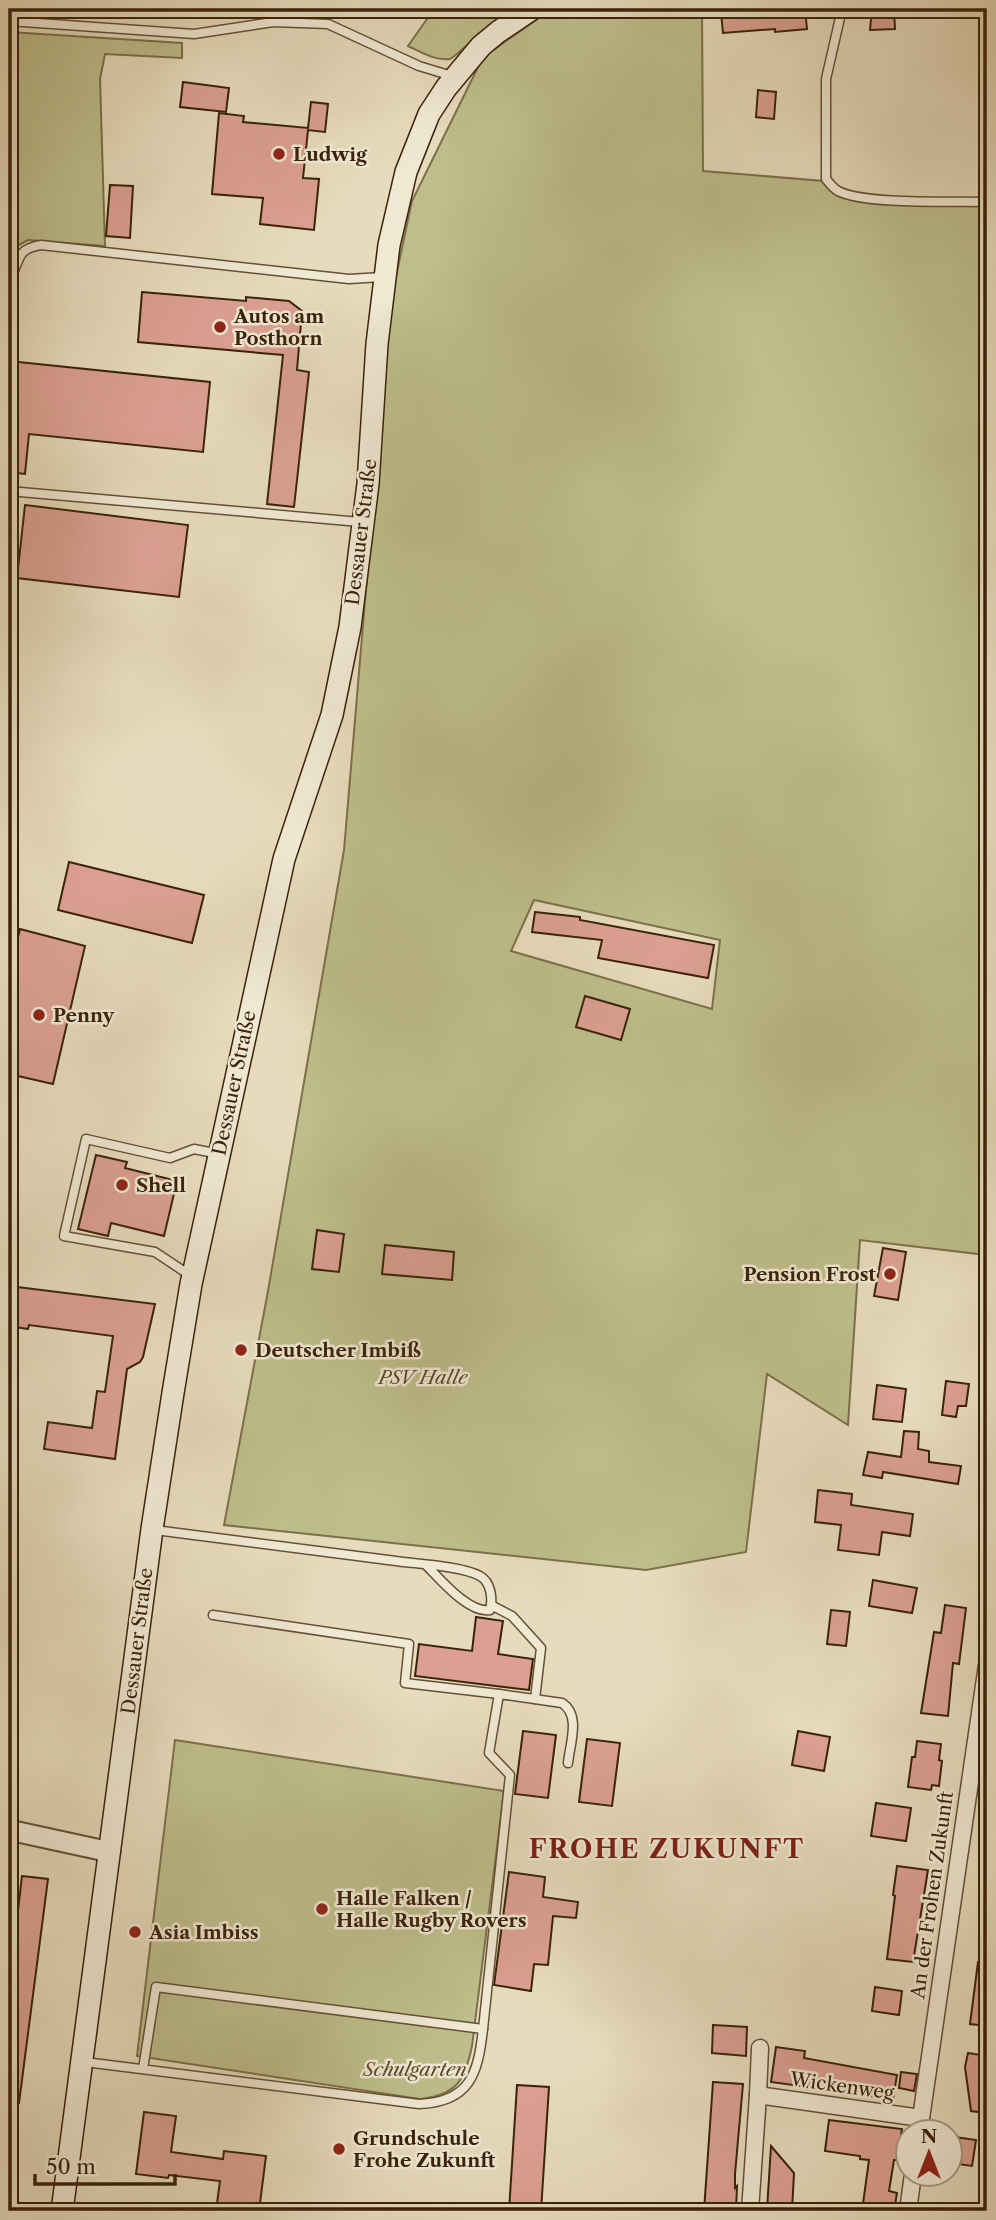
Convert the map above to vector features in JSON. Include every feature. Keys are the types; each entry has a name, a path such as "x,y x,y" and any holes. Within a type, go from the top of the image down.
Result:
{"main road":[{"name":"Dessauer Straße","path":"62,2211 152,1529 193,1277 284,859 332,715 350,626 368,484 383,277 400,198 419,135 429,114 481,46 532,9"}],"street":[{"name":"An der Frohen Zukunft","path":"921,2118 987,1664"},
{"path":"9,1830 110,1852"},
{"path":"750,2211 760,2048"},
{"name":"Wickenweg","path":"758,2095 894,2120"},
{"path":"908,2211 911,2188"}],"lane":[{"path":"842,9 826,79 826,180 836,190 858,196 891,200 987,202"},
{"path":"9,21 194,34 274,22 328,24 419,66 455,77"},
{"path":"14,271 20,252 27,247 41,245 349,279 383,277"},
{"path":"9,491 363,522"},
{"path":"193,1277 155,1252 64,1236 86,1139 170,1158 194,1149 219,1154"},
{"path":"152,1529 426,1565 462,1570 484,1578 489,1587 489,1609 486,1611 463,1601 426,1565"},
{"path":"491,1605 512,1616 541,1648 536,1699"},
{"path":"212,1615 409,1644 405,1683 479,1688 499,1694 562,1703 572,1711 573,1719 568,1763"},
{"path":"82,2061 419,2104 454,2096 477,2071 484,2029 510,1775 489,1753 499,1694"},
{"path":"144,2069 156,1987 484,2029"}],"green space":[{"path":"434,9 510,9 454,57 439,59 408,46"},
{"name":"PSV Halle","path":"552,9 702,9 703,171 824,181 835,193 987,204 987,737 983,738 984,761 987,761 987,1255 860,1240 848,1425 767,1374 746,1552 646,1570 224,1525 268,1291 344,850 390,305 412,201 483,57","holes":["534,900 720,940 712,1009 511,951"]},
{"path":"9,32 182,43 182,58 105,54 100,79 105,246 28,240 13,248 9,267"},
{"name":"Halle Falken / Halle Rugby Rovers","path":"175,1740 504,1791 472,2046 462,2077 451,2089 443,2094 420,2099 137,2056"}],"building":[{"path":"805,9 807,29 723,33 721,12"},
{"path":"872,9 894,9 895,29 870,30"},
{"path":"183,82 229,88 226,112 180,107"},
{"path":"758,90 776,92 774,119 756,117"},
{"path":"311,102 328,104 325,132 308,130 303,178 319,179 314,230 260,224 263,198 212,194 219,113 244,116 243,122 308,128"},
{"path":"110,185 133,186 130,238 106,236"},
{"name":"Autos am Posthorn","path":"142,292 246,301 246,297 289,301 302,311 297,370 309,372 294,507 267,504 283,355 138,342"},
{"path":"9,361 210,382 203,452 29,434 25,474 9,472"},
{"path":"25,505 188,525 179,597 17,578"},
{"path":"69,862 204,895 192,943 58,910"},
{"path":"535,912 580,917 580,920 714,945 708,978 598,958 602,940 532,932"},
{"name":"Penny","path":"20,929 85,946 53,1084 9,1074 9,972"},
{"path":"585,996 630,1009 621,1040 576,1027"},
{"path":"96,1155 127,1162 125,1168 177,1181 164,1236 111,1223 108,1236 78,1229"},
{"path":"317,1230 344,1234 339,1272 312,1269"},
{"path":"385,1245 454,1252 452,1280 382,1274"},
{"name":"Pension Frost","path":"883,1248 906,1252 898,1300 874,1296"},
{"path":"9,1286 155,1304 143,1357 140,1362 127,1369 115,1459 44,1449 48,1422 92,1428 97,1391 105,1392 113,1336 29,1325 28,1329 9,1326"},
{"path":"946,1381 969,1384 966,1406 958,1406 956,1417 942,1415"},
{"path":"877,1385 906,1389 902,1422 873,1419"},
{"path":"904,1431 919,1432 918,1449 929,1451 929,1462 961,1466 958,1484 883,1472 882,1478 863,1475 868,1452 901,1457"},
{"path":"818,1490 852,1494 851,1505 913,1514 910,1536 882,1532 879,1555 838,1550 841,1525 815,1522"},
{"path":"873,1580 917,1588 912,1613 869,1606"},
{"path":"945,1605 966,1608 959,1664 953,1663 948,1716 921,1713 934,1632 941,1633"},
{"path":"831,1610 850,1612 846,1646 827,1644"},
{"path":"476,1617 503,1621 498,1654 533,1659 529,1690 415,1676 419,1644 472,1651"},
{"path":"523,1731 556,1735 548,1798 515,1794"},
{"path":"798,1731 830,1737 824,1771 792,1765"},
{"path":"587,1739 620,1743 612,1806 579,1802"},
{"path":"917,1741 941,1744 939,1786 932,1785 931,1790 908,1787"},
{"path":"876,1803 911,1808 906,1841 871,1836"},
{"path":"897,1866 928,1870 913,1962 887,1959"},
{"path":"509,1872 545,1877 543,1897 578,1902 576,1918 553,1916 548,1965 534,1964 531,1991 494,1985"},
{"path":"22,1876 48,1879 19,2103 9,2103 9,1969 11,1970"},
{"path":"978,1962 987,1963 987,2026 970,2024"},
{"path":"875,1987 902,1991 899,2015 872,2011"},
{"path":"713,2025 747,2027 746,2056 712,2053"},
{"path":"776,2047 805,2051 804,2058 897,2075 893,2099 771,2082"},
{"path":"968,2053 987,2056 987,2113 971,2111 965,2067"},
{"path":"901,2072 917,2074 914,2091 899,2088"},
{"path":"713,2082 743,2084 735,2174 736,2211 704,2211"},
{"path":"517,2085 549,2087 541,2211 509,2211"},
{"path":"144,2112 176,2116 171,2152 223,2159 224,2151 266,2156 259,2211 216,2211 220,2181 136,2174"},
{"path":"829,2120 894,2128 894,2160 889,2191 897,2193 894,2211 862,2211 869,2160 860,2159 860,2156 825,2151"},
{"path":"964,2138 976,2140 972,2166 964,2165"},
{"path":"771,2146 794,2173 792,2211 767,2210"}],"place":[{"name":"Ludwig","path":"279,154"},
{"name":"Autos am Posthorn","path":"220,327"},
{"name":"Penny","path":"39,1015"},
{"name":"Shell","path":"122,1185"},
{"name":"Pension Frost","path":"890,1274"},
{"name":"Deutscher Imbiß","path":"241,1350"},
{"name":"Halle Falken / Halle Rugby Rovers","path":"322,1909"},
{"name":"Asia Imbiss","path":"135,1932"},
{"name":"Grundschule Frohe Zukunft","path":"339,2149"}],"district":[{"name":"FROHE ZUKUNFT","path":"667,1849"}],"park label":[{"name":"Schulgarten","path":"415,2069"}]}
